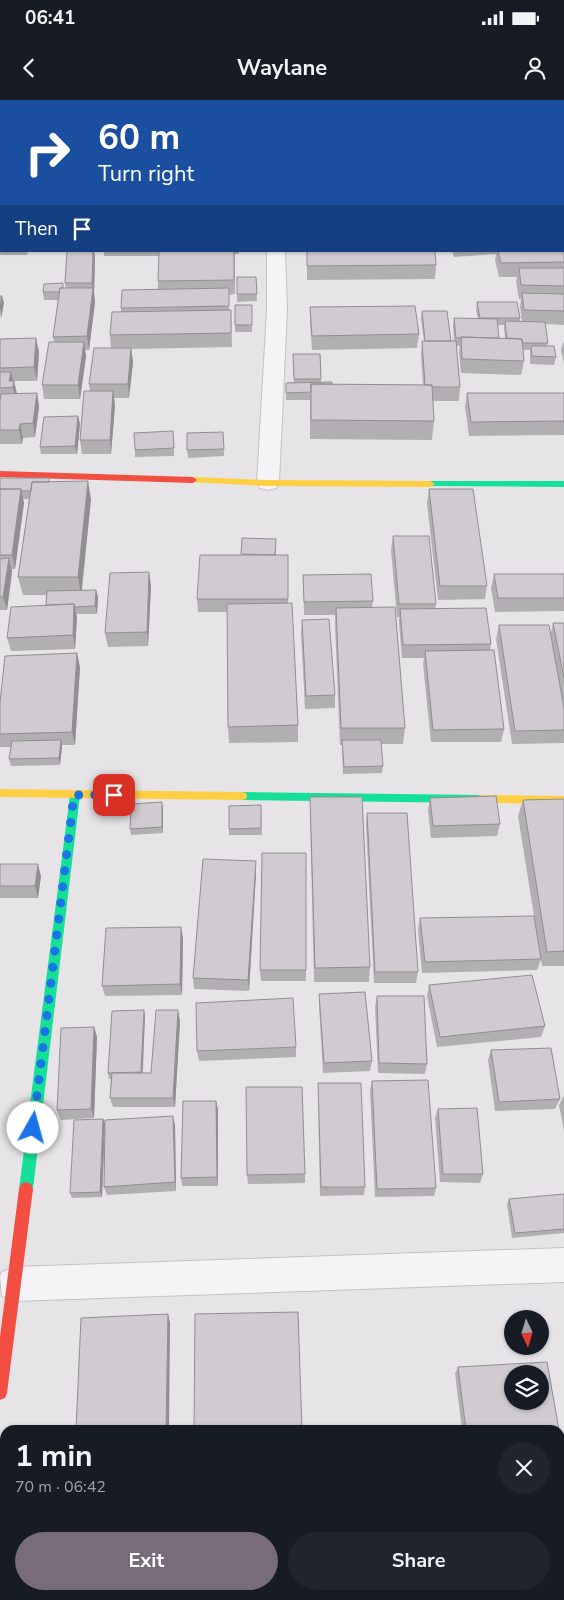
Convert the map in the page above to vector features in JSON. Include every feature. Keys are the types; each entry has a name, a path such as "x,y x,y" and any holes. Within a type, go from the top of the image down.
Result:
{"street":[{"path":"268,482 277,310 276,252"},
{"path":"0,474 268,482 564,484"},
{"path":"0,794 564,800"},
{"path":"0,1392 74,795"},
{"path":"14,1284 564,1264"}],"building":[{"path":"67,252 93,252 92,283 65,283"},
{"path":"159,252 234,252 234,280 158,281"},
{"path":"307,252 435,252 436,265 307,266"},
{"path":"498,252 564,252 564,262 501,263"},
{"path":"519,268 564,268 564,286 521,285"},
{"path":"237,277 256,277 257,294 237,294"},
{"path":"63,283 63,288 60,288 59,292 43,292 44,284"},
{"path":"60,288 93,288 87,336 53,337"},
{"path":"229,288 229,306 121,308 122,290"},
{"path":"522,293 564,294 564,311 524,310"},
{"path":"477,302 517,302 520,318 480,318"},
{"path":"235,305 252,305 252,325 235,325"},
{"path":"415,306 419,334 312,336 310,307"},
{"path":"231,310 231,333 110,335 112,312"},
{"path":"422,311 447,311 451,341 425,341"},
{"path":"454,318 497,319 499,338 456,338"},
{"path":"505,321 545,322 548,343 522,343 522,339 507,338"},
{"path":"461,337 522,339 524,361 462,359"},
{"path":"36,338 34,367 0,368 0,339"},
{"path":"422,341 456,341 460,387 432,387 432,385 425,385"},
{"path":"49,342 84,342 78,385 42,385"},
{"path":"531,346 554,346 556,357 532,356"},
{"path":"94,348 131,348 128,384 89,384"},
{"path":"293,354 320,354 321,379 294,379"},
{"path":"0,372 11,372 9,381 14,381 13,387 0,388"},
{"path":"332,382 332,384 311,384 311,392 286,393 286,383"},
{"path":"311,384 432,385 434,421 311,420"},
{"path":"84,391 113,391 110,440 80,440"},
{"path":"37,393 33,423 20,424 19,430 0,430 1,394"},
{"path":"467,393 564,393 564,421 471,422"},
{"path":"78,416 75,446 40,447 44,417"},
{"path":"173,431 174,448 135,450 134,433"},
{"path":"223,432 224,449 187,450 187,433"},
{"path":"0,478 49,478 49,482 32,482 31,491 22,491 21,489 0,489"},
{"path":"88,481 78,577 18,577 32,482"},
{"path":"0,489 21,489 12,555 0,555"},
{"path":"429,489 473,489 487,586 440,586"},
{"path":"393,536 429,536 436,604 399,604"},
{"path":"242,538 276,539 275,555 241,554"},
{"path":"200,555 288,555 288,599 197,599"},
{"path":"9,558 3,597 0,597 0,559"},
{"path":"149,572 147,632 105,633 110,573"},
{"path":"371,574 373,601 304,602 303,575"},
{"path":"494,574 564,574 564,598 498,598"},
{"path":"96,590 95,606 75,607 74,604 46,605 47,591"},
{"path":"292,603 298,725 228,727 227,604"},
{"path":"74,604 73,635 7,638 11,607"},
{"path":"395,607 405,728 341,728 336,608"},
{"path":"486,608 491,644 403,645 400,609"},
{"path":"329,619 335,695 306,696 302,620"},
{"path":"553,623 564,623 564,678"},
{"path":"499,625 549,625 564,708 564,730 515,731"},
{"path":"494,650 504,729 433,730 425,651"},
{"path":"77,653 72,732 0,734 0,702 5,656"},
{"path":"61,740 59,758 9,759 12,741"},
{"path":"342,740 381,740 383,766 344,767"},
{"path":"496,796 500,824 433,826 430,798"},
{"path":"310,797 362,797 370,967 315,968"},
{"path":"564,799 564,951 547,952 523,800"},
{"path":"162,802 162,827 130,829 131,804"},
{"path":"261,805 261,828 229,829 229,806"},
{"path":"367,813 407,813 418,972 375,972"},
{"path":"262,853 306,853 306,970 260,970"},
{"path":"203,859 256,861 248,980 193,978"},
{"path":"0,864 38,864 35,886 0,886"},
{"path":"534,916 541,959 425,962 420,918"},
{"path":"181,927 180,984 102,986 106,928"},
{"path":"532,975 545,1026 440,1037 429,985"},
{"path":"365,992 372,1061 324,1063 319,994"},
{"path":"377,996 424,996 427,1064 379,1063"},
{"path":"293,998 296,1047 197,1051 196,1003"},
{"path":"144,1010 141,1072 108,1073 112,1011"},
{"path":"156,1010 178,1010 173,1098 110,1098 112,1073 151,1073"},
{"path":"94,1027 91,1109 57,1110 61,1028"},
{"path":"551,1048 560,1099 499,1102 491,1050"},
{"path":"428,1080 436,1188 377,1189 372,1081"},
{"path":"318,1083 361,1083 365,1187 321,1187"},
{"path":"246,1087 302,1087 305,1174 247,1175"},
{"path":"183,1101 216,1101 217,1177 181,1178"},
{"path":"477,1108 483,1174 443,1174 438,1109"},
{"path":"173,1116 175,1182 104,1187 105,1120"},
{"path":"103,1119 100,1192 70,1193 74,1120"},
{"path":"564,1194 564,1229 515,1233 509,1199"},
{"path":"298,1312 302,1425 194,1425 195,1314"},
{"path":"168,1314 166,1425 76,1425 81,1318"},
{"path":"547,1362 548,1365 504,1365 504,1410 549,1410 549,1373 558,1425 465,1425 458,1367"}],"traffic: fast":[{"path":"430,484 564,484"},
{"path":"26,1189 75,795"},
{"path":"242,796 481,799"}],"traffic: slow":[{"path":"193,480 268,483 430,484"},
{"path":"0,793 242,796"},
{"path":"481,799 564,800"}],"traffic: jam":[{"path":"0,474 193,480"},
{"path":"0,1393 26,1189"}],"route":[{"path":"33,1128 74,795 114,795"}]}
